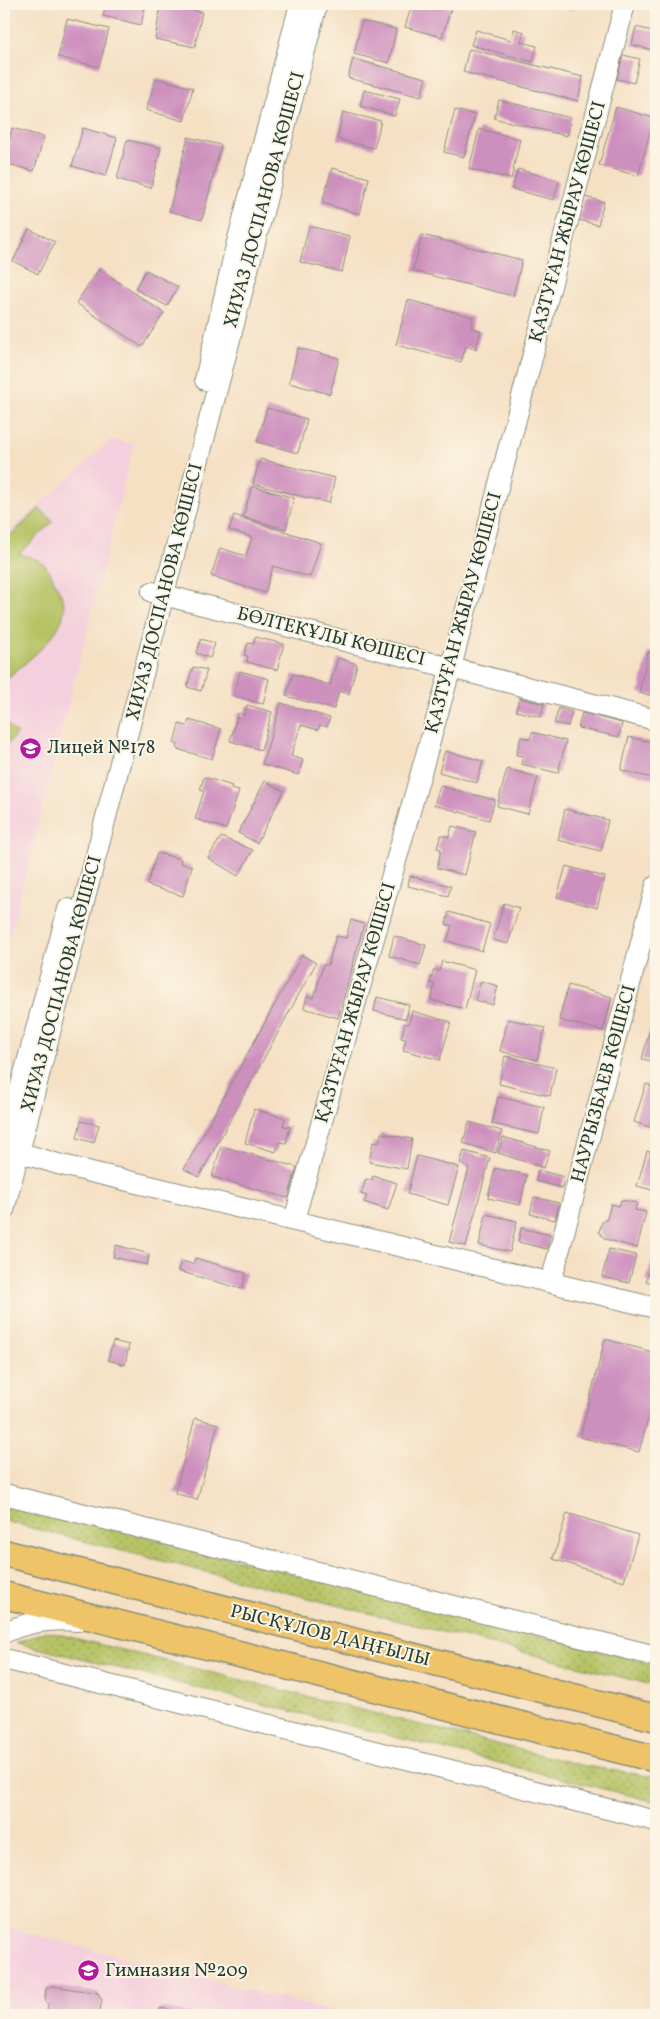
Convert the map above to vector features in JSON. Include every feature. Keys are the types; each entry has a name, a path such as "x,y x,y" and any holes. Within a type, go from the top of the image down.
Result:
{"main road":[{"name":"РЫСҚҰЛОВ ДАҢҒЫЛЫ","path":"4,1554 656,1718"},
{"name":"РЫСҚҰЛОВ ДАҢҒЫЛЫ","path":"4,1595 656,1759"}],"street":[{"name":"ХИУАЗ ДОСПАНОВА КӨШЕСІ","path":"157,593 235,250 300,4"},
{"name":"ХИУАЗ ДОСПАНОВА КӨШЕСІ","path":"4,1210 9,1150 157,593 317,4"},
{"name":"ҚАЗТУҒАН ЖЫРАУ КӨШЕСІ","path":"294,1220 451,667 625,4"},
{"name":"БӨЛТЕКҰЛЫ КӨШЕСІ","path":"157,593 656,720"},
{"name":"НАУРЫЗБАЕВ КӨШЕСІ","path":"552,1282 656,886"},
{"path":"9,1150 67,1166 656,1308"},
{"path":"4,1494 656,1656"},
{"path":"4,1633 26,1625 58,1619 121,1624"},
{"path":"4,1659 656,1821"}],"shaded area":[{"name":"Лицей №178","path":"112,440 134,444 4,960 4,536"},
{"name":"Гимназия №209","path":"4,1927 344,2015 4,2015"}],"green space":[{"path":"40,508 53,522 19,554 37,560 49,570 64,604 63,615 52,637 4,681 4,541"},
{"path":"4,721 17,734 4,747"},
{"path":"4,1501 656,1665 656,1686 4,1521"},
{"path":"46,1631 585,1766 656,1777 656,1802 17,1643"}],"building":[{"path":"106,4 146,4 141,25 103,16"},
{"path":"161,4 202,12 195,47 155,39"},
{"path":"412,4 439,4 451,8 442,37 405,27"},
{"path":"555,4 575,4 573,10"},
{"path":"67,19 109,29 99,67 58,57"},
{"path":"362,21 396,29 389,63 354,54"},
{"path":"636,27 656,32 656,51 632,45"},
{"path":"514,29 524,32 521,42 537,46 533,62 471,45 476,30 511,40"},
{"path":"469,49 583,77 578,101 463,72"},
{"path":"623,55 640,59 634,83 617,79"},
{"path":"353,59 426,78 421,97 348,78"},
{"path":"156,78 193,88 184,121 146,110"},
{"path":"364,90 400,99 395,116 360,106"},
{"path":"499,100 571,118 567,136 494,118"},
{"path":"616,107 654,118 638,176 599,165"},
{"path":"455,110 475,115 464,157 444,152"},
{"path":"343,112 381,121 374,148 337,139"},
{"path":"12,128 44,137 34,171 4,163"},
{"path":"83,128 117,138 106,176 72,166"},
{"path":"479,129 520,139 511,179 469,169"},
{"path":"188,137 221,145 202,220 169,211"},
{"path":"127,140 161,148 151,188 117,179"},
{"path":"332,168 369,178 360,214 322,203"},
{"path":"518,169 559,181 554,200 512,189"},
{"path":"585,197 604,202 598,225 579,220"},
{"path":"309,226 350,236 342,272 300,262"},
{"path":"29,229 55,242 38,274 13,261"},
{"path":"422,235 522,260 513,296 413,271"},
{"path":"99,269 164,313 142,347 76,303"},
{"path":"146,270 178,287 167,306 135,289"},
{"path":"408,300 473,317 471,328 481,331 476,349 466,346 461,362 396,345"},
{"path":"298,348 339,358 330,394 289,383"},
{"path":"267,408 307,419 298,453 257,442"},
{"path":"260,459 335,478 329,503 253,484"},
{"path":"252,486 294,498 286,529 243,517"},
{"path":"234,515 321,543 310,577 273,566 265,593 211,576 220,548 246,556 252,537 229,530"},
{"path":"255,637 284,644 277,670 247,662 248,656 244,655 248,643 254,644"},
{"path":"201,639 215,643 210,658 196,653"},
{"path":"648,652 656,654 656,696 639,693"},
{"path":"338,658 357,664 349,694 339,691 334,709 286,696 293,674 330,685"},
{"path":"193,667 207,670 201,691 187,687"},
{"path":"240,671 269,679 263,704 234,696"},
{"path":"519,698 544,704 541,717 516,711"},
{"path":"281,703 330,718 327,727 320,725 318,730 301,725 291,756 303,760 298,775 262,764"},
{"path":"247,705 272,712 261,750 230,741 238,713 244,715"},
{"path":"559,708 572,712 568,726 554,723"},
{"path":"582,713 622,723 619,737 578,728"},
{"path":"189,720 221,729 212,759 177,749 178,745 174,743 179,724 187,726"},
{"path":"532,732 566,741 558,773 521,764 523,756 516,755 521,737 530,739"},
{"path":"629,737 656,743 656,779 621,770"},
{"path":"445,751 483,761 477,783 439,772"},
{"path":"507,769 538,777 528,814 497,806"},
{"path":"204,777 232,786 231,789 239,791 226,829 195,819 204,791 200,790"},
{"path":"265,781 284,791 257,843 238,833"},
{"path":"440,786 495,800 489,820 434,805"},
{"path":"565,809 608,820 601,851 558,840"},
{"path":"452,826 476,832 465,875 437,868 441,849 437,848 441,835 449,837"},
{"path":"221,837 253,850 238,876 208,858"},
{"path":"157,853 181,859 180,863 192,866 183,896 147,885"},
{"path":"566,866 605,877 597,908 557,897"},
{"path":"410,876 451,886 448,896 408,886"},
{"path":"504,903 519,908 508,944 493,940"},
{"path":"449,912 490,924 482,951 447,941 452,926 446,924"},
{"path":"351,920 364,924 338,1018 304,1008 307,996 314,998 323,965 328,965 336,936 346,938"},
{"path":"394,936 426,945 420,965 389,956"},
{"path":"302,955 316,963 199,1177 184,1169"},
{"path":"442,961 475,970 465,1009 431,1000 435,984 430,983 434,969 439,971"},
{"path":"481,981 498,986 493,1005 475,1000"},
{"path":"568,985 612,997 603,1031 559,1020"},
{"path":"377,997 409,1005 406,1019 374,1011"},
{"path":"412,1011 451,1022 440,1060 403,1050 406,1039 401,1038 405,1023 409,1024"},
{"path":"654,1014 656,1014 656,1062 642,1059"},
{"path":"508,1019 545,1028 537,1060 500,1051"},
{"path":"505,1056 556,1068 550,1096 499,1084"},
{"path":"646,1084 656,1088 656,1129 634,1122"},
{"path":"498,1097 544,1107 539,1134 492,1124"},
{"path":"254,1109 285,1118 283,1126 290,1127 286,1143 279,1142 276,1152 245,1143"},
{"path":"81,1121 99,1125 94,1143 77,1138"},
{"path":"469,1122 502,1131 496,1153 463,1143"},
{"path":"381,1133 412,1139 407,1169 369,1162 373,1142 379,1143"},
{"path":"503,1137 550,1151 544,1168 498,1153"},
{"path":"221,1146 297,1167 288,1198 212,1177"},
{"path":"464,1151 490,1158 466,1246 449,1242 469,1168 460,1163"},
{"path":"647,1151 656,1154 656,1191 637,1186"},
{"path":"417,1156 459,1167 448,1205 407,1194"},
{"path":"495,1168 527,1175 520,1205 488,1198"},
{"path":"538,1170 564,1177 562,1188 536,1181"},
{"path":"373,1176 397,1183 388,1210 364,1202 367,1196 361,1194 366,1179 372,1180"},
{"path":"534,1197 559,1203 555,1220 530,1214"},
{"path":"621,1200 637,1203 635,1210 646,1212 637,1248 605,1239 599,1232 602,1222 607,1219 611,1204 619,1206"},
{"path":"486,1214 517,1221 510,1252 479,1245"},
{"path":"521,1228 550,1235 547,1249 518,1242"},
{"path":"116,1245 149,1254 147,1265 113,1257"},
{"path":"656,1245 656,1284 646,1281"},
{"path":"609,1249 636,1255 629,1283 602,1277"},
{"path":"195,1258 246,1273 242,1289 178,1271 181,1261 193,1264"},
{"path":"605,1339 656,1353 656,1390 639,1452 580,1437"},
{"path":"113,1341 129,1345 125,1365 108,1360"},
{"path":"195,1418 218,1424 197,1500 175,1493"},
{"path":"567,1513 638,1535 624,1581 553,1559"},
{"path":"52,1986 98,1993 102,2000 100,2010 94,2015 46,2015 48,2005 45,1999 46,1989"},
{"path":"161,2008 191,2014 191,2015 156,2015"}],"place":[{"name":"Лицей №178","path":"31,748"},
{"name":"Гимназия №209","path":"89,1971"}]}
